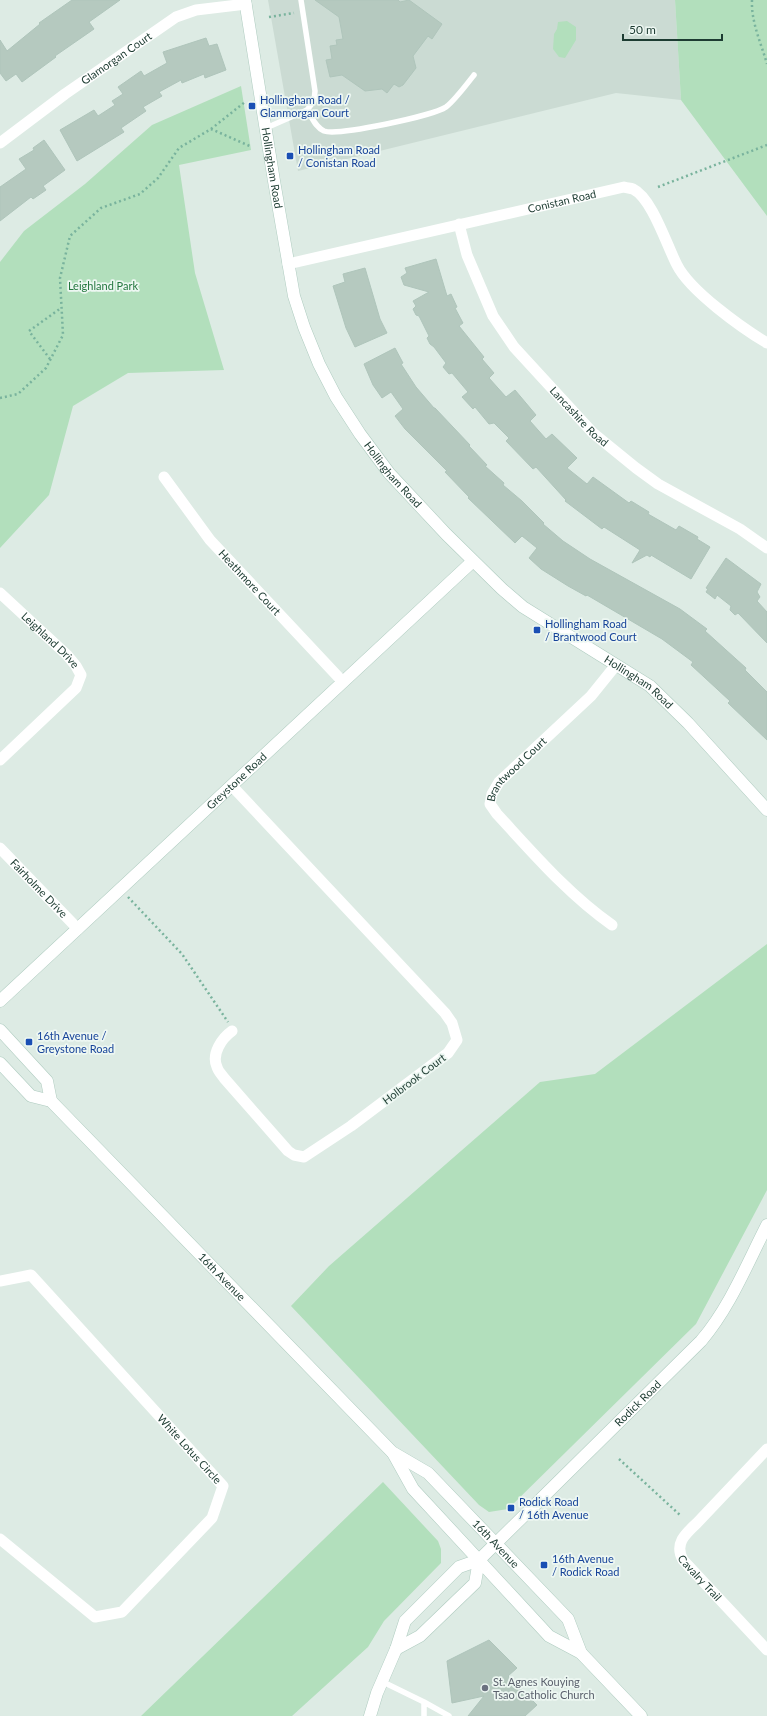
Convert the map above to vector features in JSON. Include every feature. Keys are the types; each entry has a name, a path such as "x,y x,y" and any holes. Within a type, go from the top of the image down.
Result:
{"main road":[{"name":"Hollingham Road","path":"246,2 265,128 294,296 304,327 319,364 336,397 360,434 389,473 446,534 502,589 523,607 643,682 664,699 767,810"},
{"name":"Greystone Road","path":"0,1001 473,561"},
{"path":"0,1030 47,1081 51,1101 31,1096 0,1063"},
{"name":"16th Avenue","path":"51,1101 392,1452 428,1473 568,1618 581,1653"},
{"name":"Rodick Road","path":"370,1716 381,1681 396,1649 405,1621 459,1567 479,1560 496,1544 706,1336 731,1297 767,1225"},
{"name":"16th Avenue","path":"392,1452 412,1489 549,1636 581,1653 641,1716"},
{"path":"396,1649 420,1636 474,1583 479,1560"}],"street":[{"name":"Glamorgan Court","path":"0,143 71,90 176,17 196,10 246,2"},
{"name":"Conistan Road","path":"288,264 624,187 633,189 650,206 678,267 693,284 731,319 767,343"},
{"name":"Lancashire Road","path":"459,224 467,255 493,316 514,347 593,433 658,484 740,529 767,548"},
{"name":"Heathmore Court","path":"164,477 210,540 343,682"},
{"name":"Leighland Drive","path":"0,593 67,655 76,666 80,675 76,688 0,760"},
{"name":"Brantwood Court","path":"612,925 589,909 569,890 497,814 490,804 492,794 499,782 591,696 616,665"},
{"name":"Holbrook Court","path":"232,786 445,1013 454,1027 457,1040 448,1053 351,1126 304,1157 294,1155 288,1151 224,1078 216,1066 216,1056 220,1045 232,1030"},
{"name":"Fairholme Drive","path":"0,848 78,929"},
{"name":"White Lotus Circle","path":"0,1281 31,1275 223,1486 212,1518 122,1612 95,1617 0,1539"},
{"name":"Cavalry Trail","path":"767,1449 697,1523 684,1534 679,1544 680,1555 683,1560 767,1650"}],"lane":[{"path":"265,128 307,110 314,101 315,91 301,0"},
{"path":"307,110 317,126 324,131 341,132 424,116 446,108 474,76"},
{"path":"381,1681 449,1716"},
{"path":"424,1702 424,1716"}],"path":[{"path":"752,0 751,9 756,31 767,64"},
{"path":"269,17 302,12"},
{"path":"0,398 18,394 46,368 63,335 60,278 70,236 101,208 140,194 158,178 179,148 211,129 245,102"},
{"path":"211,129 252,147"},
{"path":"658,187 767,145"},
{"path":"50,360 29,331 61,308"},
{"path":"120,889 182,954 222,1012 232,1030"},
{"path":"619,1459 680,1515"}],"shaded area":[{"path":"268,0 675,0 681,100 616,93 298,171"}],"green space":[{"path":"675,0 767,0 767,216 681,100"},
{"path":"567,21 576,27 576,40 565,58 559,57 553,49 554,34 557,29 558,22"},
{"name":"Leighland Park","path":"241,86 251,150 179,165 195,273 224,370 128,373 73,406 49,495 0,548 0,262 24,231 85,184 152,125"},
{"path":"767,944 767,1190 696,1324 508,1509 489,1512 479,1505 291,1306 329,1266 540,1082 595,1074"},
{"path":"383,1482 438,1541 441,1549 441,1563 384,1621 368,1647 292,1716 141,1716"}],"building":[{"path":"72,0 120,0 89,22 94,29 55,56 56,57 22,82 16,74 6,81 0,73 0,40 7,51 40,24 39,23"},
{"path":"315,0 398,0 400,2 409,0 442,24 432,39 428,36 413,56 416,68 403,85 399,87 394,84 387,93 382,89 365,91 342,75 330,77 326,60 332,59 330,46 337,45 336,40 343,39 339,17"},
{"path":"206,38 209,46 217,44 226,70 205,78 204,74 182,83 181,80 159,92 162,96 143,107 146,111 121,128 124,132 77,161 60,130 94,110 98,116 115,105 112,101 123,94 118,87 141,71 144,76 167,63 163,52"},
{"path":"44,140 65,170 43,186 46,190 33,199 31,197 0,221 0,187 26,169 19,159 34,150 33,148"},
{"path":"436,259 447,296 451,294 457,307 455,308 463,323 459,326 484,357 482,359 494,373 489,378 506,397 515,390 536,415 530,421 546,439 552,434 577,458 567,468 587,484 593,477 629,503 631,501 649,512 648,514 676,530 679,526 698,537 697,539 710,547 691,579 651,555 650,557 647,555 632,563 640,550 604,527 602,529 565,501 566,500 536,467 533,469 506,441 509,438 494,423 489,424 475,407 473,409 462,397 468,392 452,373 449,374 443,367 446,363 430,344 427,338 429,336 419,316 416,315 413,309 416,306 413,301 429,292 404,285 401,277 407,273 405,268"},
{"path":"365,268 380,319 387,333 355,347 346,328 333,286 345,282 343,274"},
{"path":"395,348 403,363 401,364 416,387 470,445 469,446 487,465 485,466 544,523 543,524 563,541 590,559 680,609 707,629 705,631 746,668 745,670 767,692 767,740 728,703 730,701 691,665 693,662 662,639 541,569 529,558 537,548 522,536 515,543 468,498 469,497 445,472 447,471 405,429 395,416 403,409 391,392 382,398 373,385 364,364"},
{"path":"726,558 761,584 757,592 760,597 757,601 767,612 767,643 738,613 735,615 730,610 731,606 717,595 715,599 706,592 708,589 706,588"},
{"name":"St. Agnes Kouying Tsao Catholic Church","path":"489,1640 517,1668 508,1676 537,1705 525,1716 468,1716 484,1696 452,1703 447,1661"}],"place":[{"name":"Hollingham Road / Glanmorgan Court","path":"252,106"},
{"name":"Hollingham Road / Conistan Road","path":"290,156"},
{"name":"Hollingham Road / Brantwood Court","path":"537,630"},
{"name":"16th Avenue / Greystone Road","path":"29,1042"},
{"name":"Rodick Road / 16th Avenue","path":"511,1508"},
{"name":"16th Avenue / Rodick Road","path":"544,1565"},
{"name":"St. Agnes Kouying Tsao Catholic Church","path":"485,1688"}]}
